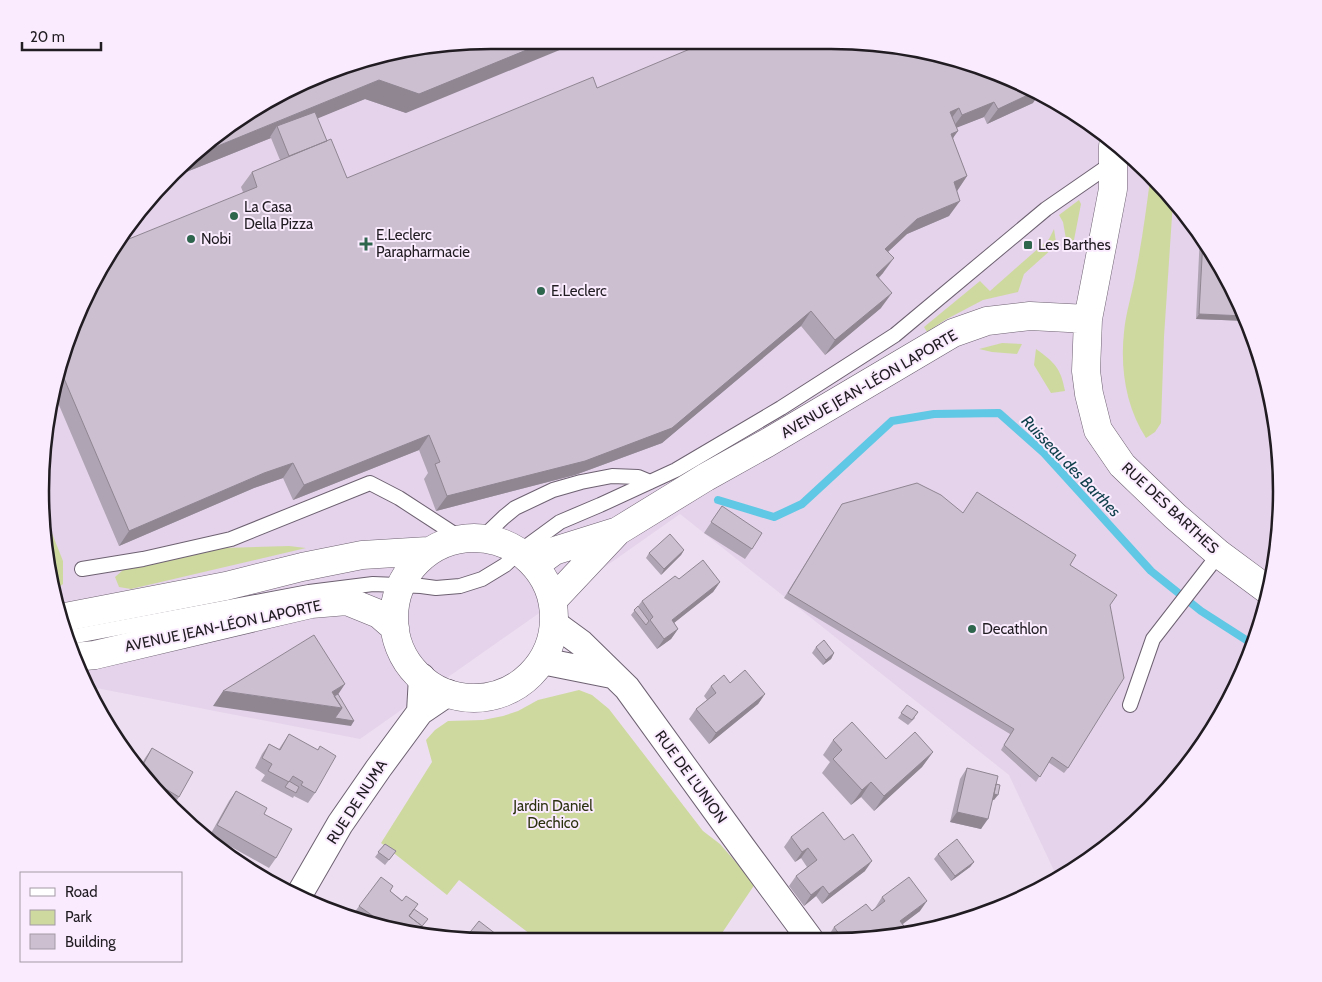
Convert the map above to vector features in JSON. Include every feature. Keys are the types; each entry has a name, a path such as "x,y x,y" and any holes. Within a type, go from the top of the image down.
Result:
{"street":[{"path":"1088,319 1118,155"},
{"name":"AVENUE JEAN-LÉON LAPORTE","path":"527,558 618,531 706,477 953,333 987,321 1030,316 1088,319"},
{"name":"RUE DES BARTHES","path":"1088,319 1086,370 1089,394 1098,430 1122,464 1175,516 1219,554 1263,586"},
{"name":"AVENUE JEAN-LÉON LAPORTE","path":"554,612 618,531"},
{"path":"472,539 497,541 527,558 546,581 554,612 552,641 542,661 528,678 508,691 485,698 462,697 448,693 422,677 402,653 394,628 396,601 400,584 412,566 428,552 448,542 472,539"},
{"name":"AVENUE JEAN-LÉON LAPORTE","path":"67,617 226,586 362,555 428,552"},
{"name":"AVENUE JEAN-LÉON LAPORTE","path":"81,656 95,655 311,604 347,601 379,614 394,628"},
{"name":"RUE DE L'UNION","path":"554,612 581,644 627,688 806,933"},
{"path":"542,661 612,675"},
{"path":"420,712 422,677"},
{"name":"RUE DE NUMA","path":"301,891 340,824 420,712 448,693"}],"lane":[{"name":"AVENUE JEAN-LÉON LAPORTE","path":"73,636 318,590 373,584 400,584 436,588 460,586 482,579 505,565 527,558 560,522 676,470 781,408 895,335 1046,209 1118,155"},
{"path":"82,569 143,559 231,539 370,483 472,539 515,508 553,490 612,476 638,476 650,482"},
{"path":"1130,706 1153,639 1219,554"},
{"name":"AVENUE JEAN-LÉON LAPORTE","path":"213,609 269,575"}],"shaded area":[{"path":"831,49 860,50 917,57 973,72 1027,94 1077,123 1100,140 1123,158 1164,199 1199,245 1228,295 1250,349 1258,377 1265,405 1272,462 1272,520 1269,549 1265,577 1250,633 1228,687 1214,712 1199,737 1164,783 1123,824 1077,859 1055,872 1009,775 680,514 360,739 94,688 72,633 64,605 57,577 50,520 50,462 57,405 72,349 82,322 108,270 123,245 158,199 199,158 245,123 295,94 349,72 377,64 405,57 462,50"}],"green space":[{"path":"1149,184 1172,210 1164,337 1161,423 1155,432 1146,438 1129,401 1123,360 1125,324 1140,248"},
{"path":"1079,200 1081,204 1073,245 1066,239 1063,222 1059,215"},
{"path":"1054,229 1056,242 1053,248 1024,274 1018,292 983,300 927,332 924,327 980,281 990,291 1049,239"},
{"path":"1002,343 1022,344 1017,354 979,349"},
{"path":"1036,349 1056,366 1065,391 1051,393 1034,365"},
{"path":"51,531 63,561 63,584 59,587"},
{"path":"289,546 306,548 131,589 119,587 115,577 123,570 224,548"},
{"name":"Jardin Daniel Dechico","path":"579,690 592,695 609,709 703,831 720,844 755,884 722,933 529,933 459,880 447,895 381,843 432,762 426,740 435,730 448,721 483,720 503,716 518,711 538,700"}],"building":[{"path":"529,49 419,94 379,80 211,149 245,123 295,94 349,72 405,57 433,53 462,50"},
{"path":"690,49 831,49 860,50 917,57 973,72 1028,95 998,109 994,102 962,115 959,108 950,112 958,131 951,134 967,176 954,182 960,201 917,219 885,249 894,258 876,275 892,293 835,340 811,311 672,428 585,461 447,496 435,464 440,462 429,435 304,485 293,463 264,473 129,531 64,378 72,349 94,295 127,240 257,187 252,172 331,139 347,178 593,77 597,88"},
{"path":"315,112 327,141 289,156 277,126"},
{"path":"1202,251 1228,295 1237,316 1199,314"},
{"name":"Decathlon","path":"917,483 941,495 963,513 977,492 1076,555 1070,565 1117,595 1110,605 1124,678 1068,768 1052,757 1040,777 1004,745 1014,729 788,593 842,504"},
{"path":"722,506 762,533 752,549 711,522"},
{"path":"670,534 684,550 664,569 649,553"},
{"path":"703,560 720,582 672,620 678,629 664,639 650,620 653,617 642,601 675,576 679,579"},
{"path":"638,606 649,621 646,625 634,610"},
{"path":"314,635 345,684 332,692 342,708 223,691"},
{"path":"824,640 834,653 826,660 816,647"},
{"path":"745,670 765,694 716,733 696,709 716,693 711,686 724,675 730,683"},
{"path":"338,694 354,721 335,718 342,708 334,696"},
{"path":"907,705 918,712 912,720 901,713"},
{"path":"852,722 886,759 915,732 933,752 884,796 871,782 862,790 833,759 842,750 833,740"},
{"path":"289,734 318,750 320,746 336,756 315,793 301,785 303,782 293,776 289,782 268,771 272,764 262,758 269,744 280,750"},
{"path":"152,748 193,772 179,797 161,786 143,764"},
{"path":"967,768 998,776 988,819 957,812"},
{"path":"289,781 299,787 296,793 285,787"},
{"path":"996,784 1000,785 998,795 994,794"},
{"path":"236,791 267,808 264,814 292,829 276,858 217,825"},
{"path":"823,812 844,840 853,834 872,861 829,894 823,886 811,895 796,876 817,860 808,848 802,852 791,837"},
{"path":"957,839 974,862 955,876 938,854"},
{"path":"385,844 396,851 389,860 378,852"},
{"path":"381,877 393,886 390,891 402,901 406,896 418,904 409,916 422,926 405,925 375,917 359,906"},
{"path":"909,877 927,901 900,921 904,927 838,933 834,927 866,904 872,911 885,901 882,897"},
{"path":"414,909 428,919 421,927 422,926 409,916"},
{"path":"479,921 495,933 491,933 470,932"}],"waterway":[{"name":"Ruisseau des Barthes","path":"718,500 774,517 802,504 892,421 934,414 999,413 1044,453 1151,571 1201,611 1247,641"}],"place":[{"name":"La Casa Della Pizza","path":"234,216"},
{"name":"Nobi","path":"191,239"},
{"name":"E.Leclerc Parapharmacie","path":"366,244"},
{"name":"Les Barthes","path":"1028,245"},
{"name":"E.Leclerc","path":"541,291"},
{"name":"Decathlon","path":"972,629"}]}
